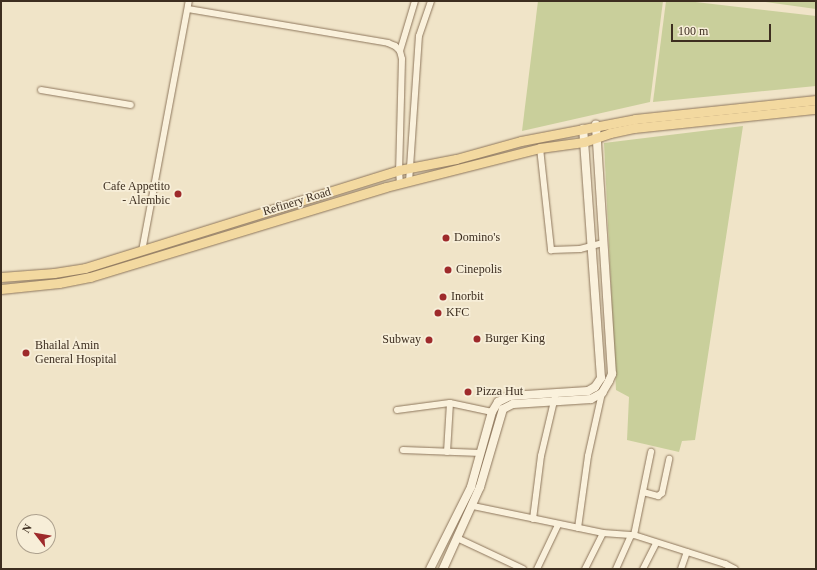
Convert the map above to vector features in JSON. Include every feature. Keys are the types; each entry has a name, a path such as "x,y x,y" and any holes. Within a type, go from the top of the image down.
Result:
{"main road":[{"name":"Refinery Road","path":"1,277 32,276 75,270 152,248 399,170 456,159 521,141 596,125 635,119 816,100"},
{"name":"Refinery Road","path":"1,289 72,281 405,183 540,148 584,142 634,128 816,109"},
{"path":"152,248 153,258"}],"street":[{"path":"142,251 189,1"},
{"path":"405,183 399,170 402,59 400,51 415,1"},
{"path":"405,183 409,168 419,36 431,1"},
{"path":"188,9 388,43 395,46 400,51"},
{"path":"41,90 131,105"},
{"path":"578,528 588,456 602,393 612,374 603,243 598,137 596,125"},
{"path":"430,569 469,491 492,412 498,402 506,397 588,391 595,387 601,378 583,128"},
{"path":"540,148 551,250 580,249 603,243"},
{"path":"533,519 541,456 555,402 555,393"},
{"path":"443,569 473,506 504,409 513,404 591,399 602,393"},
{"path":"397,410 450,403 492,412"},
{"path":"447,452 450,403"},
{"path":"403,450 481,453"},
{"path":"616,569 633,535 651,452"},
{"path":"643,492 658,496 662,493 668,459"},
{"path":"473,506 558,525 603,533 633,535 735,569"},
{"path":"538,569 558,525"},
{"path":"585,569 603,533"},
{"path":"457,538 523,569"},
{"path":"643,569 656,542"},
{"path":"681,569 687,552"}],"green space":[{"path":"538,1 663,1 650,102 522,131"},
{"path":"666,1 687,1 816,16 816,86 653,102"},
{"path":"758,1 816,1 816,9"},
{"path":"743,126 695,440 682,441 679,452 627,440 629,397 616,390 604,143"}],"place":[{"name":"Cafe Appetito - Alembic","path":"178,194"},
{"name":"Domino's","path":"446,238"},
{"name":"Cinepolis","path":"448,270"},
{"name":"Inorbit","path":"443,297"},
{"name":"KFC","path":"438,313"},
{"name":"Burger King","path":"477,339"},
{"name":"Subway","path":"429,340"},
{"name":"Bhailal Amin General Hospital","path":"26,353"},
{"name":"Pizza Hut","path":"468,392"}]}
